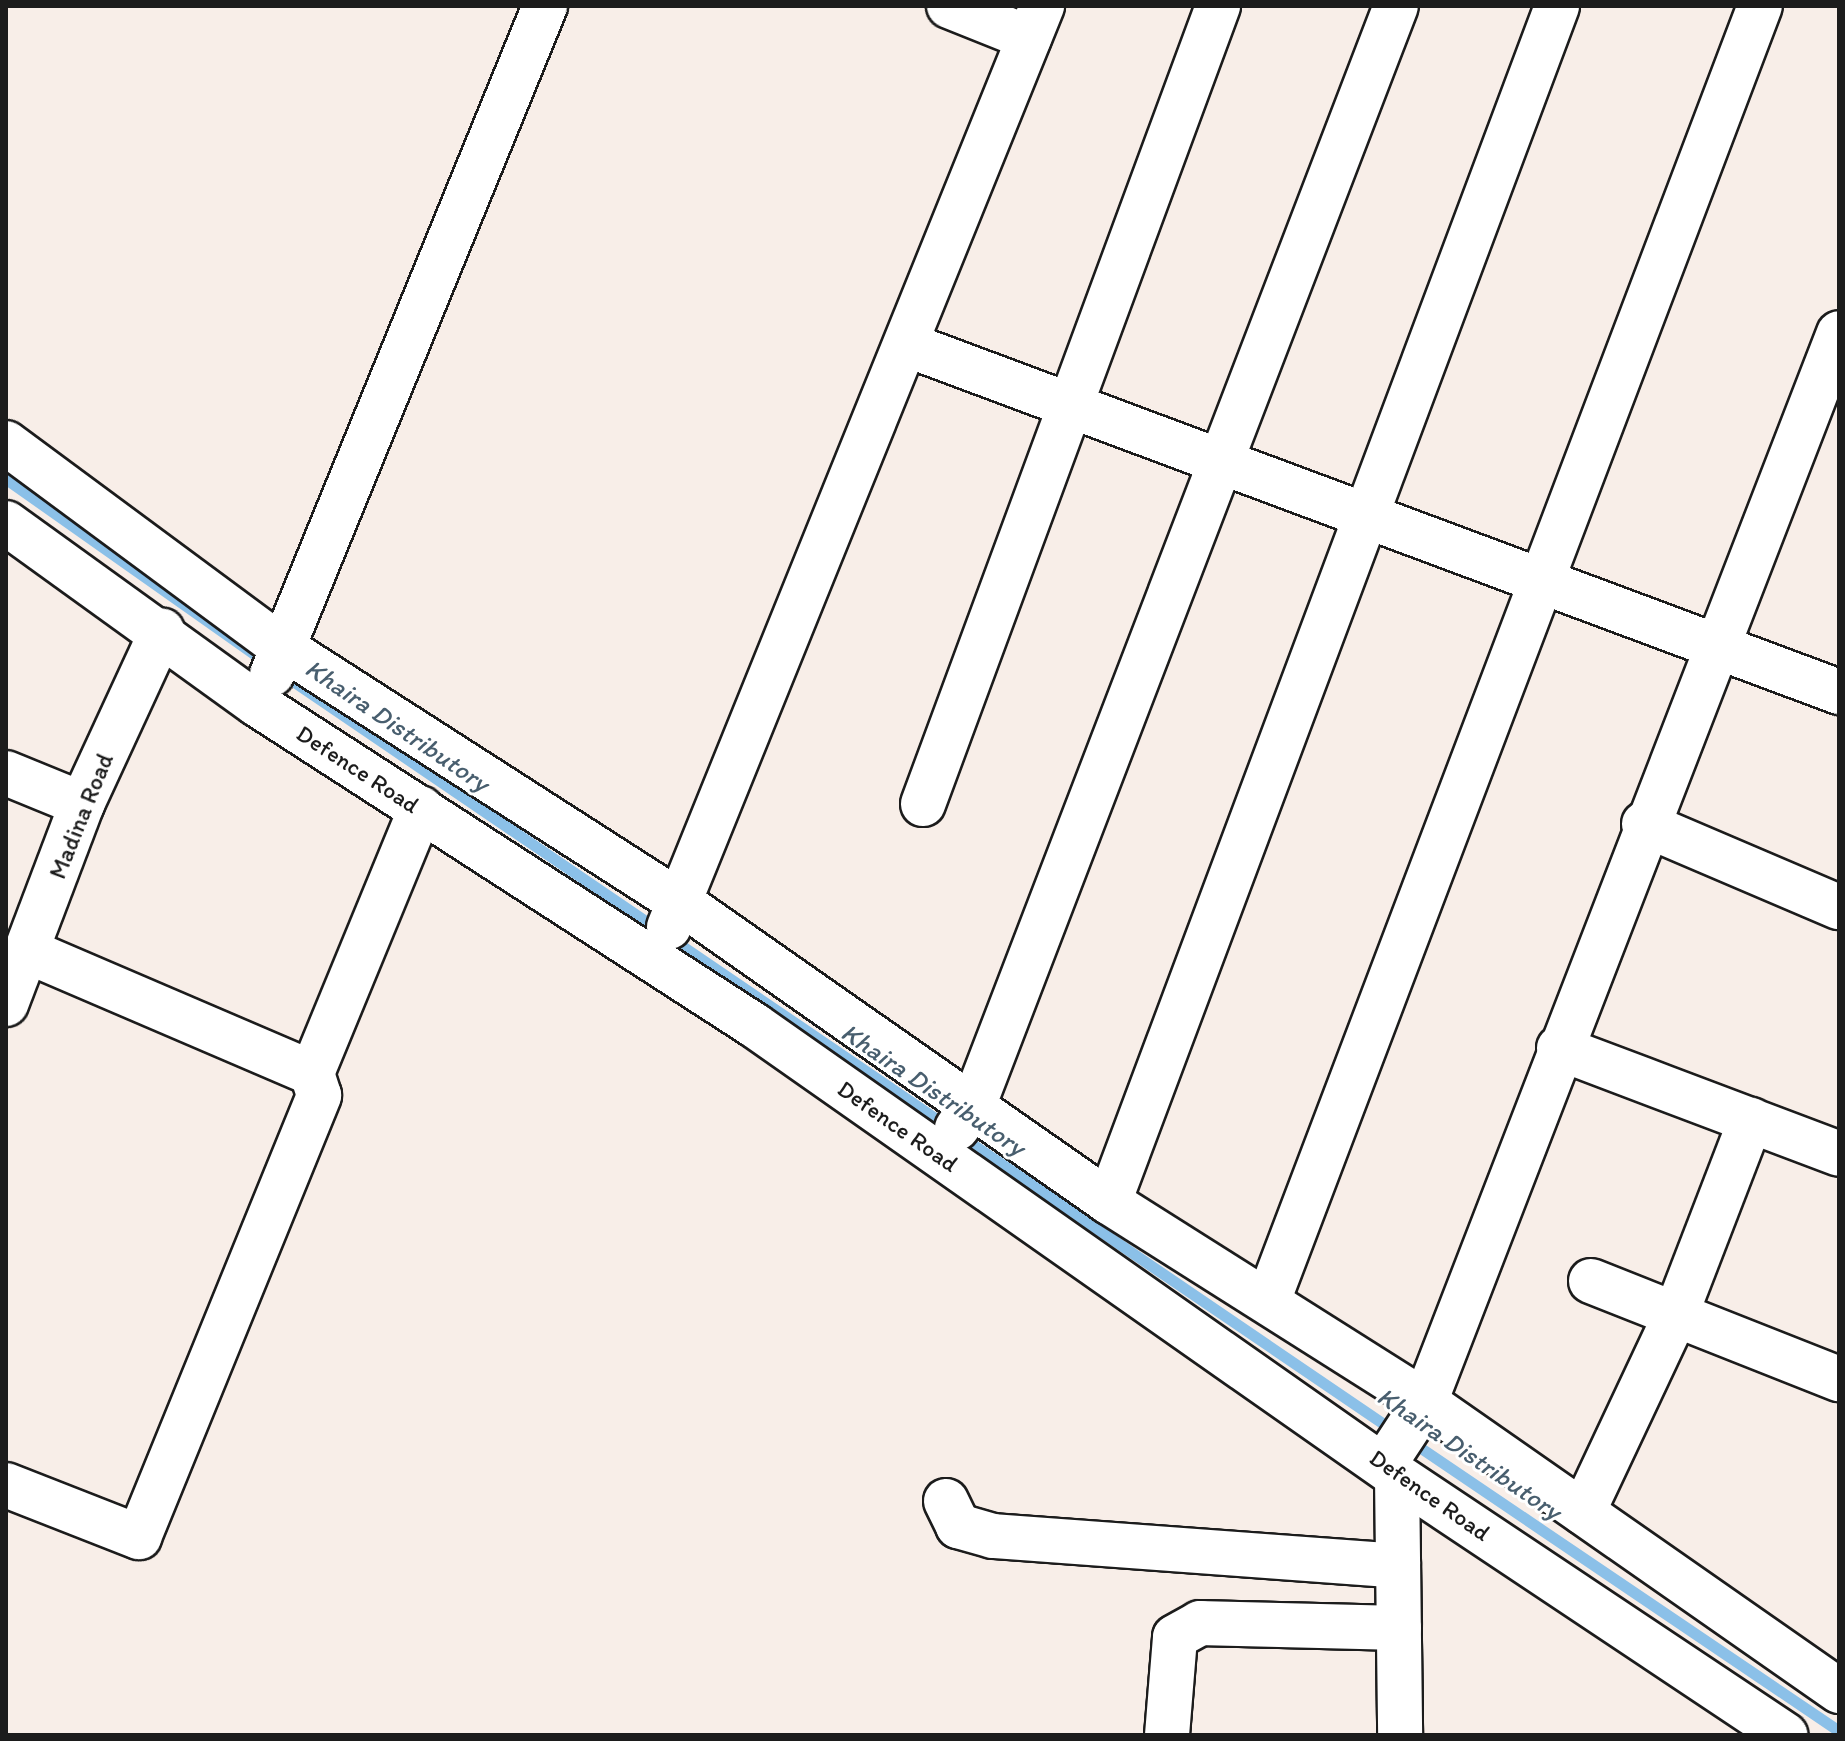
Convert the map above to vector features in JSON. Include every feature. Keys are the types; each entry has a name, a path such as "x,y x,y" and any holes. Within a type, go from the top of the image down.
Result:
{"street":[{"path":"271,672 545,6"},
{"path":"666,932 908,345 1035,22 949,6"},
{"path":"923,804 1218,6"},
{"path":"956,1130 1223,462 1396,6"},
{"path":"1109,1202 1557,6"},
{"path":"1268,1301 1538,579 1760,6"},
{"path":"1400,1735 1398,1566 1403,1441 1715,645 1823,422 1839,333"},
{"path":"908,345 1839,692"},
{"path":"6,443 271,672 666,932 956,1130 1109,1202 1268,1301 1403,1441 1583,1512 1835,1675"},
{"name":"Defence Road","path":"6,523 162,631 271,672 421,809 666,932 1403,1441 1786,1735"},
{"name":"Madina Road","path":"6,1004 82,804 162,631"},
{"path":"6,773 82,804"},
{"path":"6,1485 139,1537 319,1095 312,1073 421,809"},
{"path":"1644,824 1839,907"},
{"path":"27,951 312,1073"},
{"path":"1559,1048 1839,1154"},
{"path":"1583,1512 1676,1314 1751,1120"},
{"path":"1591,1281 1839,1379"},
{"path":"946,1501 958,1526 993,1536 1398,1566"},
{"path":"1167,1735 1175,1637 1200,1623 1399,1628"}],"waterway":[{"name":"Khaira Distributory","path":"6,479 267,663"},
{"name":"Khaira Distributory","path":"281,673 948,1127"},
{"name":"Khaira Distributory","path":"962,1137 1394,1431"},
{"name":"Khaira Distributory","path":"1409,1440 1839,1731"}]}
